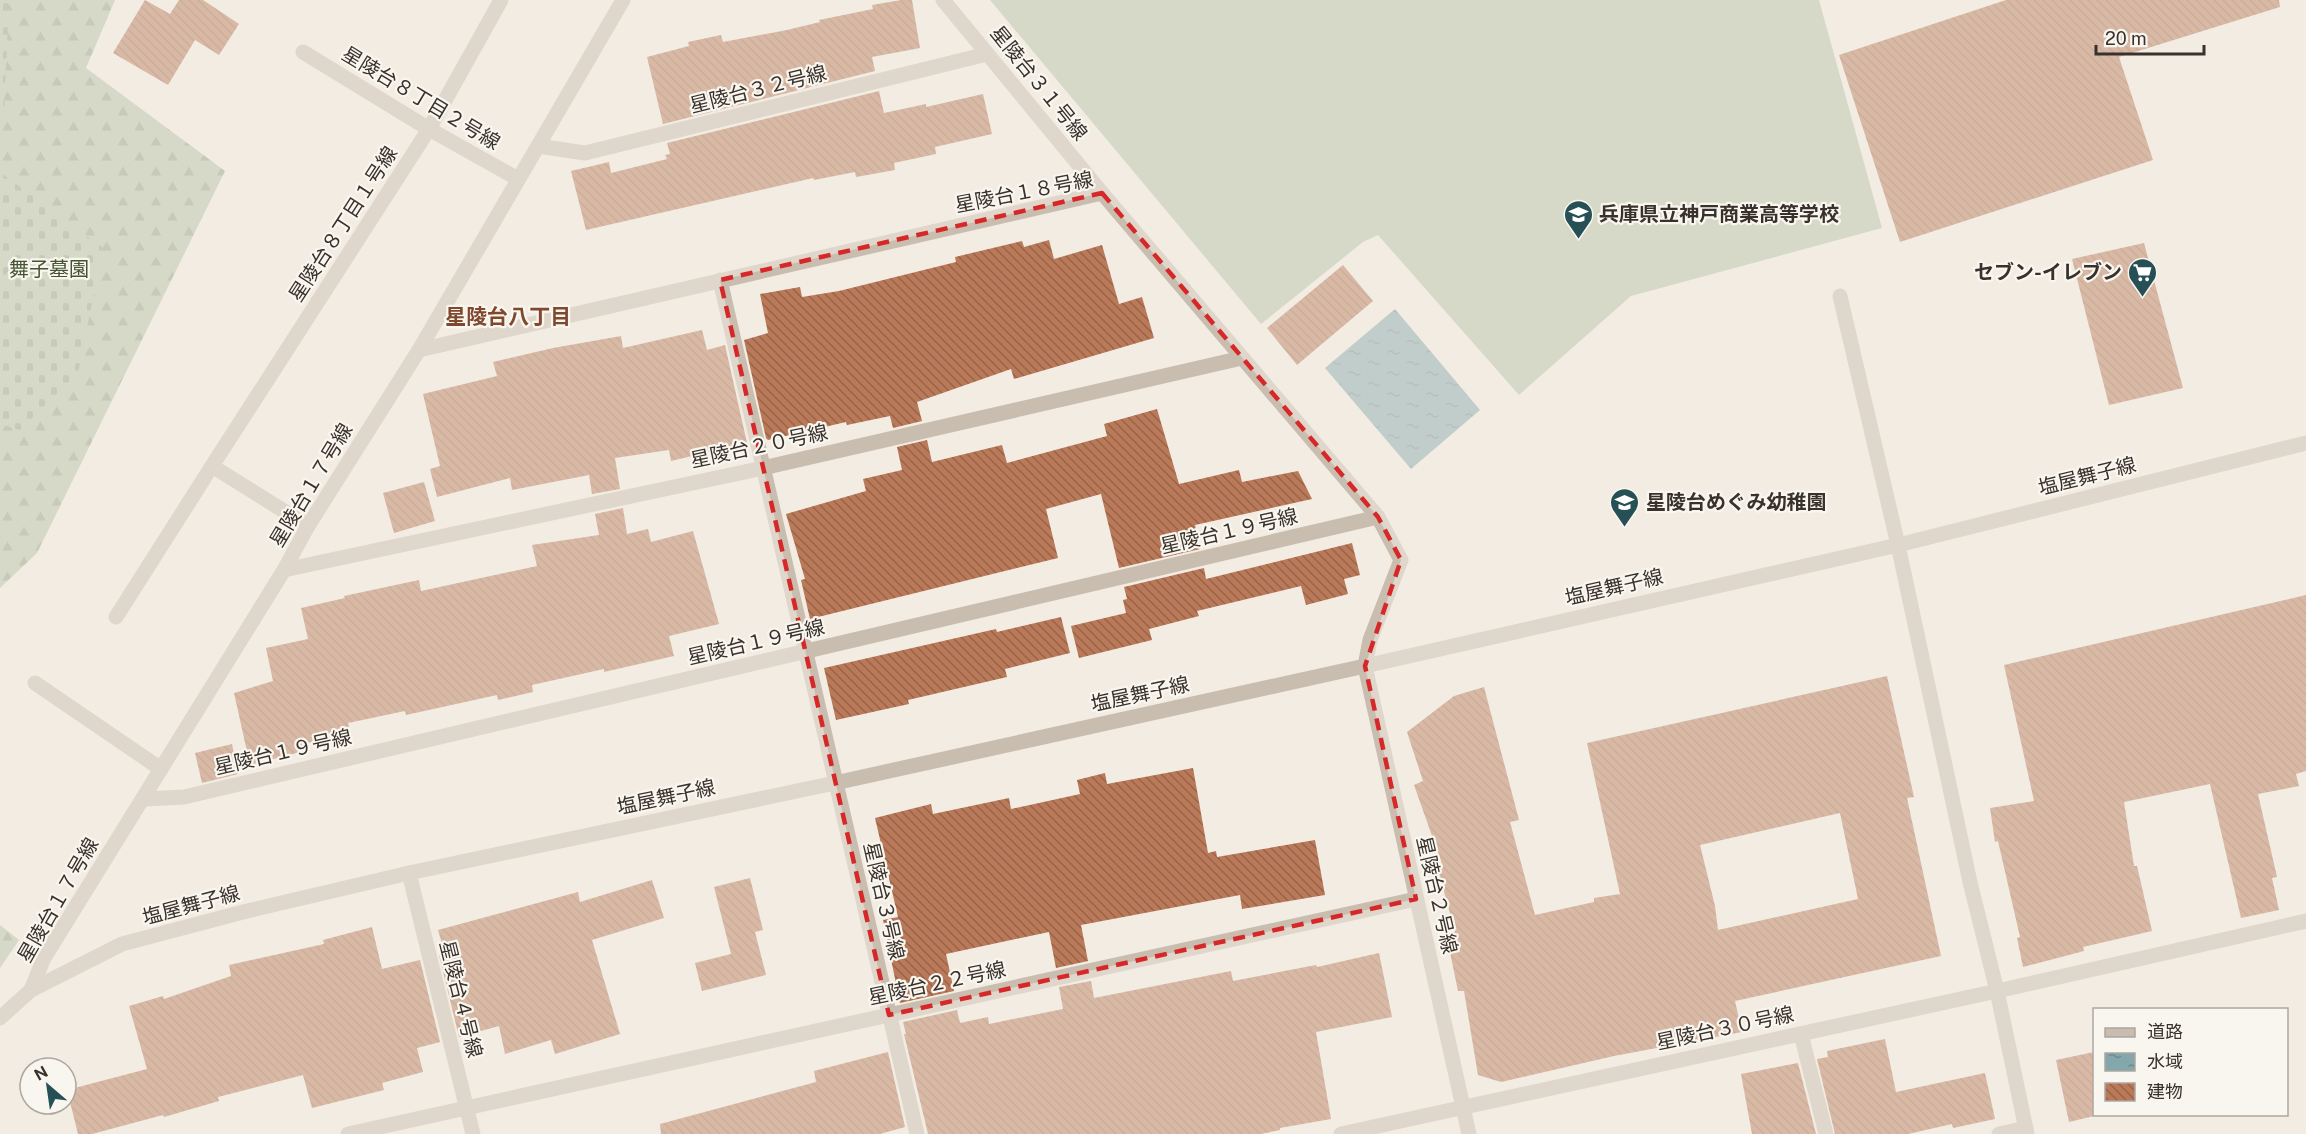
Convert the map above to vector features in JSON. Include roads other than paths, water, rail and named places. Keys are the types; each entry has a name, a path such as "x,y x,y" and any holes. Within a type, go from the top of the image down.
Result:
{"street":[{"name":"星陵台８丁目１号線","path":"116,617 429,129 501,0"},
{"name":"星陵台１７号線","path":"31,990 44,958 309,526 420,350 623,0"},
{"name":"星陵台３１号線","path":"943,0 1102,193"},
{"name":"星陵台８丁目２号線","path":"303,52 429,129 518,179"},
{"name":"星陵台３２号線","path":"538,146 585,153 987,54"},
{"name":"星陵台１８号線","path":"420,350 1102,193 1378,518 1401,560 1370,640 1365,666"},
{"name":"星陵台３号線","path":"720,280 917,1134"},
{"path":"1840,296 1898,545 1970,882 1997,991 2027,1131 1999,1134"},
{"name":"星陵台２０号線","path":"284,570 763,468 1242,358"},
{"name":"塩屋舞子線","path":"0,1018 31,990 122,944 243,912 409,873 835,783 1365,666 1898,545 2306,443"},
{"path":"212,466 309,526"},
{"name":"星陵台１９号線","path":"143,799 183,797 1378,518"},
{"name":"星陵台２号線","path":"1365,666 1469,1134"},
{"path":"35,683 161,769"},
{"name":"星陵台４号線","path":"409,873 473,1134"},
{"name":"星陵台２２号線","path":"348,1134 1416,899"},
{"name":"星陵台３０号線","path":"1341,1134 2306,921"},
{"path":"1801,1034 1826,1134"}],"water":[{"path":"1395,309 1480,410 1411,469 1325,368"}],"place":[{"name":"兵庫県立神戸商業高等学校","path":"1578,240"},
{"name":"セブン-イレブン","path":"2143,298"},
{"name":"星陵台めぐみ幼稚園","path":"1625,528"}],"district":[{"name":"星陵台八丁目","path":"508,316"}],"park label":[{"name":"舞子墓園","path":"49,269"}]}
